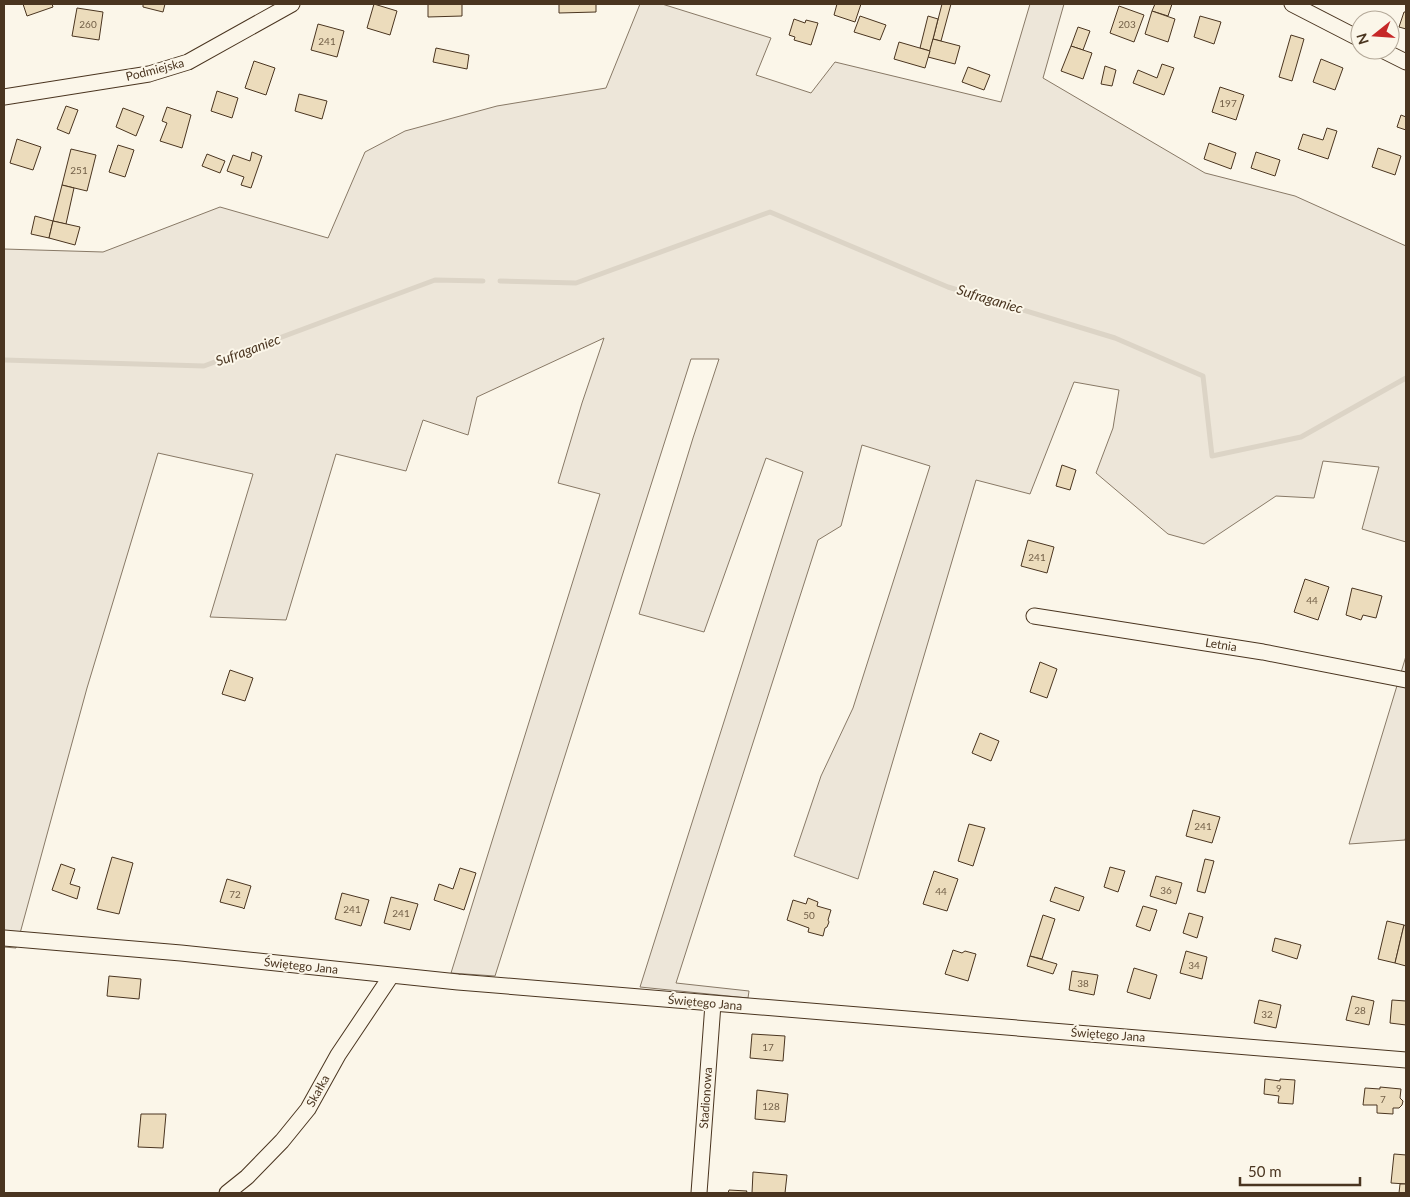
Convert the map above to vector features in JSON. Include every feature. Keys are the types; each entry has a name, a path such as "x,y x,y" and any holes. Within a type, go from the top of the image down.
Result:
{"street":[{"name":"Podmiejska","path":"4,97 149,74 188,62 292,4"},
{"path":"1292,4 1350,34"},
{"name":"Letnia","path":"1034,616 1263,652 1406,680"},
{"name":"Świętego Jana","path":"4,938 181,953 391,976 1406,1060"},
{"name":"Skałka","path":"227,1193 282,1141 308,1109 338,1055 391,976"},
{"name":"Stadionowa","path":"699,1193 713,1004"}],"shaded area":[{"path":"640,4 662,4 771,38 756,75 811,93 835,62 1001,102 1030,4 1064,4 1043,78 1205,173 1295,196 1406,246 1406,542 1362,529 1379,467 1323,461 1314,498 1276,496 1204,544 1168,534 1096,473 1113,428 1119,390 1074,382 1030,494 976,480 858,879 794,856 821,776 853,708 930,466 862,445 841,526 818,540 676,983 749,991 748,998 640,987 803,472 766,458 704,632 639,614 719,359 691,359 495,976 451,973 600,494 558,483 604,338 477,397 468,435 423,420 406,471 336,454 286,620 210,617 253,474 158,453 87,688 16,948 4,947 4,249 103,252 220,207 328,238 365,152 405,131 497,106 606,88"},
{"path":"1406,656 1405,840 1349,844"}],"building":[{"path":"23,4 52,4 53,7 27,16"},
{"path":"143,4 165,4 163,12 143,7"},
{"path":"374,4 397,11 390,35 367,28"},
{"path":"428,4 462,4 462,16 428,17"},
{"path":"559,4 596,4 596,12 559,13"},
{"path":"837,4 861,4 855,22 834,15"},
{"path":"942,4 951,4 941,41 933,39"},
{"path":"1155,4 1172,4 1168,16 1152,11"},
{"path":"1119,6 1144,15 1134,42 1110,33"},
{"path":"77,8 103,12 99,40 72,36"},
{"path":"1152,11 1175,19 1168,42 1145,34"},
{"path":"1404,12 1406,12 1406,29 1400,27"},
{"path":"860,16 886,25 880,40 854,32"},
{"path":"928,16 938,19 930,51 920,48"},
{"path":"1200,16 1221,22 1214,44 1194,37"},
{"path":"794,19 805,23 806,20 818,23 811,45 794,40 795,37 789,35"},
{"path":"318,24 344,31 337,57 311,50"},
{"path":"1078,27 1090,31 1083,50 1071,46"},
{"path":"1291,35 1304,39 1292,81 1279,77"},
{"path":"933,39 960,46 955,64 928,57"},
{"path":"899,42 930,51 925,68 894,59"},
{"path":"1071,46 1092,53 1083,79 1061,71"},
{"path":"436,48 469,55 467,69 433,62"},
{"path":"1321,59 1343,68 1335,90 1313,82"},
{"path":"254,61 275,68 266,95 245,88"},
{"path":"1162,64 1174,68 1164,95 1133,83 1138,70 1157,78"},
{"path":"1105,66 1116,70 1112,86 1101,84"},
{"path":"968,67 990,75 984,90 962,82"},
{"path":"1220,87 1244,95 1236,120 1212,112"},
{"path":"217,91 238,98 232,118 211,111"},
{"path":"299,94 327,101 322,119 295,111"},
{"path":"66,106 78,110 69,134 57,129"},
{"path":"167,107 191,115 182,148 160,141 167,123 162,121"},
{"path":"123,108 144,116 136,136 116,127"},
{"path":"1401,115 1406,117 1406,130 1397,127"},
{"path":"1327,128 1337,131 1328,159 1298,149 1303,134 1323,140"},
{"path":"17,139 41,147 33,170 10,163"},
{"path":"1209,143 1236,153 1231,169 1204,159"},
{"path":"118,145 134,150 125,177 109,172"},
{"path":"1378,148 1401,156 1395,175 1372,167"},
{"path":"71,149 96,155 87,191 62,185"},
{"path":"252,152 262,156 251,188 241,185 244,177 227,171 233,155 250,161"},
{"path":"1256,152 1280,160 1275,176 1251,168"},
{"path":"207,154 225,161 220,173 202,166"},
{"path":"62,185 74,188 66,224 53,221"},
{"path":"35,216 53,221 49,238 31,234"},
{"path":"53,221 80,227 75,245 49,238"},
{"path":"1062,465 1076,470 1070,490 1056,486"},
{"path":"1028,540 1054,547 1047,573 1021,566"},
{"path":"1305,579 1329,587 1318,620 1294,612"},
{"path":"1352,588 1382,596 1376,618 1363,615 1361,620 1346,615"},
{"path":"1040,662 1057,669 1047,698 1030,692"},
{"path":"230,670 253,678 245,701 222,694"},
{"path":"980,733 999,741 991,761 972,753"},
{"path":"1193,810 1220,817 1212,843 1186,836"},
{"path":"969,824 985,828 973,866 958,861"},
{"path":"112,857 133,863 119,914 97,909"},
{"path":"1205,859 1214,861 1205,893 1197,891"},
{"path":"61,864 75,869 70,884 80,887 77,899 52,890"},
{"path":"1110,867 1125,871 1118,892 1104,887"},
{"path":"460,868 476,873 464,910 434,900 439,884 453,889"},
{"path":"934,871 958,879 947,911 923,904"},
{"path":"1156,876 1182,883 1176,904 1150,896"},
{"path":"227,879 251,886 244,909 220,902"},
{"path":"1055,887 1084,897 1079,911 1050,901"},
{"path":"342,893 369,900 361,926 335,919"},
{"path":"391,897 418,904 410,930 384,923"},
{"path":"808,898 818,902 817,906 831,910 829,922 823,936 808,932 809,928 787,920 793,900 806,904"},
{"path":"1143,906 1157,910 1150,931 1136,926"},
{"path":"1189,913 1203,917 1197,938 1183,933"},
{"path":"1043,915 1055,919 1042,959 1030,956"},
{"path":"1387,921 1404,925 1395,963 1378,959"},
{"path":"1404,925 1406,926 1406,966 1395,963"},
{"path":"1275,938 1301,945 1297,959 1272,951"},
{"path":"953,950 976,954 968,981 945,974"},
{"path":"1186,951 1207,957 1202,979 1180,973"},
{"path":"1030,956 1057,964 1053,974 1027,966"},
{"path":"1134,968 1157,975 1150,999 1127,992"},
{"path":"1072,971 1098,975 1094,995 1069,990"},
{"path":"109,976 141,979 139,999 107,996"},
{"path":"1352,996 1374,1001 1369,1025 1346,1020"},
{"path":"1259,1000 1281,1005 1276,1028 1254,1023"},
{"path":"1392,1000 1406,1001 1406,1025 1390,1023"},
{"path":"752,1034 785,1036 783,1061 750,1058"},
{"path":"1265,1079 1295,1080 1293,1104 1278,1103 1279,1096 1264,1094"},
{"path":"1380,1087 1401,1089 1400,1098 1403,1101 1402,1105 1399,1108 1393,1108 1393,1114 1377,1113 1377,1105 1363,1105 1365,1088 1380,1089"},
{"path":"757,1090 788,1094 785,1122 755,1119"},
{"path":"141,1114 166,1114 163,1148 138,1147"},
{"path":"1394,1154 1406,1155 1406,1184 1391,1183"},
{"path":"753,1172 787,1175 785,1193 752,1193"},
{"path":"1400,1184 1406,1184 1406,1193 1399,1193"},
{"path":"729,1190 747,1191 746,1193 728,1193"}],"waterway":[{"name":"Sufraganiec","path":"500,281 576,283 770,212 948,287 1115,338 1203,376 1212,456 1301,437 1406,378"},
{"name":"Sufraganiec","path":"4,360 204,366 435,280 483,281"}]}
